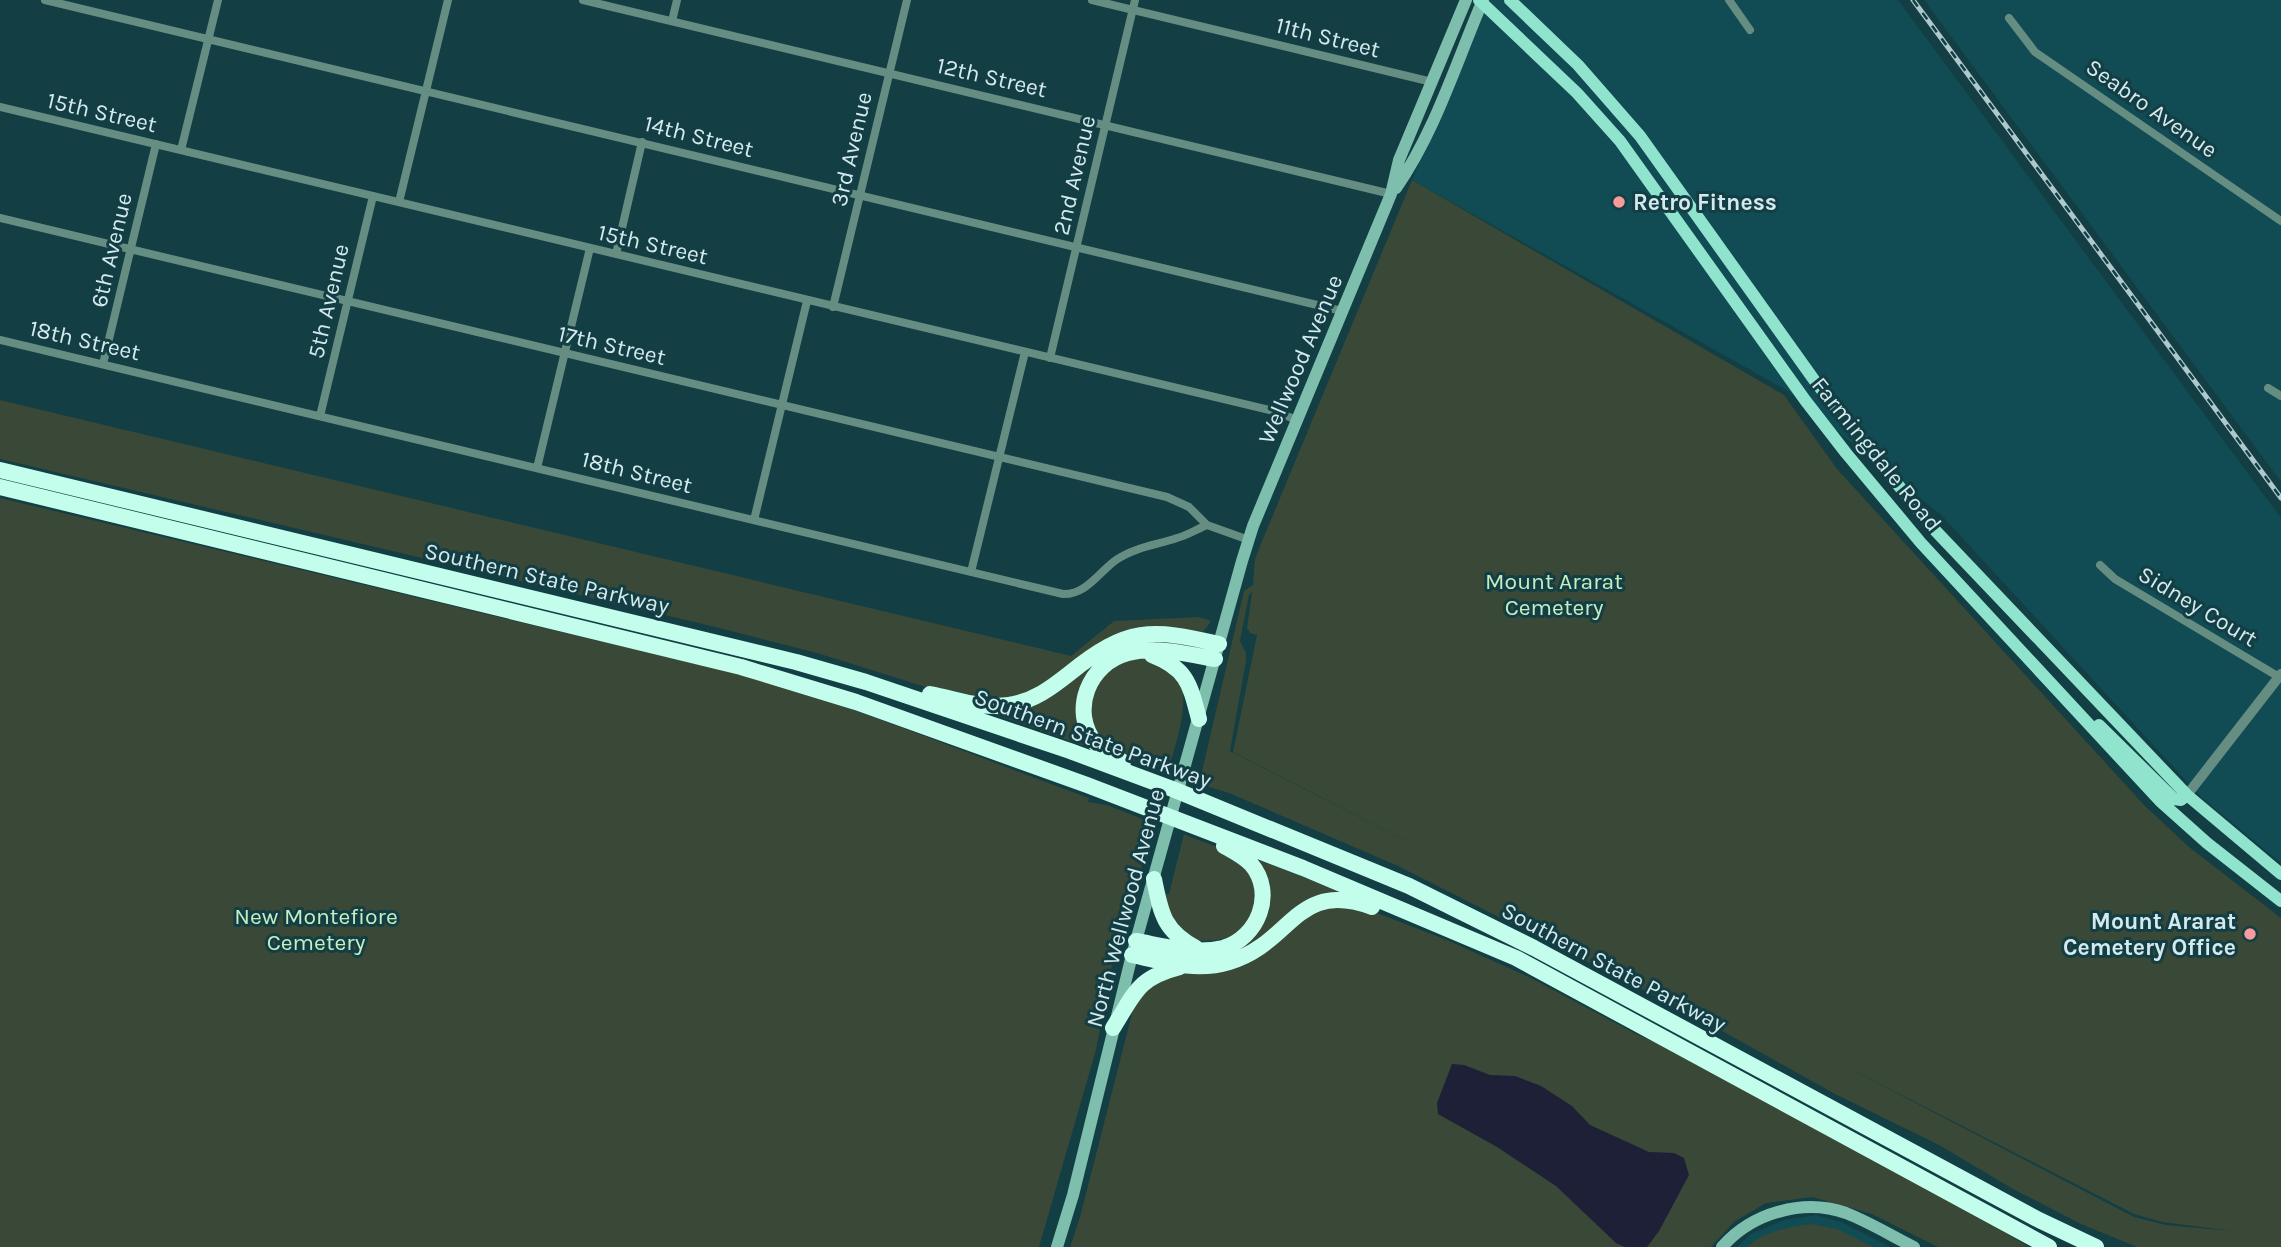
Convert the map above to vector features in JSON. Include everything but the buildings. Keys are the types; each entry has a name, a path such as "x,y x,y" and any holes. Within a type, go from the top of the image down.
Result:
{"highway":[{"name":"Southern State Parkway","path":"0,470 726,644 866,682 1070,751 1175,790 1409,886 1534,948 2039,1220 2096,1247"},
{"name":"Southern State Parkway","path":"0,487 788,680 987,748 1150,808 1420,916 1516,958 2049,1247"},
{"path":"866,682 980,706 1010,705 1046,691 1101,649 1128,637 1166,633 1217,651"},
{"path":"1175,790 1108,754 1092,738 1085,722 1083,705 1086,694 1097,673 1118,657 1143,651 1217,651"},
{"path":"1143,651 1168,662 1181,672 1190,685 1199,719"},
{"path":"1134,948 1201,950 1233,944 1248,933 1261,912 1261,885 1253,867 1242,857 1150,808"},
{"path":"1154,879 1161,912 1168,927 1181,940 1201,950"},
{"path":"1134,948 1185,965 1212,966 1237,959 1269,941 1309,907 1326,900 1353,901 1420,916"},
{"path":"1113,1028 1146,979 1159,972 1185,965"}],"main road":[{"path":"1391,194 1399,160 1466,0"},
{"name":"Farmingdale Road","path":"1510,0 1578,65 1640,136 1798,359 1900,489 1962,560 2187,795 2281,874"},
{"path":"1391,194 1412,165 1481,1"},
{"name":"Farmingdale Road","path":"1481,1 1577,93 1611,130 1663,198 1785,373 1846,453 1922,543 2138,778 2183,823 2281,901"},
{"name":"Wellwood Avenue","path":"1249,540 1391,194"},
{"name":"North Wellwood Avenue","path":"1057,1247 1073,1195 1134,948 1249,540"},
{"path":"2063,696 2085,712 2174,799 2181,800 2187,795"},
{"path":"1723,1247 1742,1229 1762,1218 1783,1210 1816,1208 1845,1213 1914,1247"}],"street":[{"name":"14th Street","path":"45,0 1342,311"},
{"path":"181,150 218,0"},
{"path":"399,202 448,0"},
{"name":"12th Street","path":"583,0 1391,194"},
{"path":"672,21 677,0"},
{"name":"3rd Avenue","path":"833,307 906,0"},
{"name":"11th Street","path":"1093,0 1432,82"},
{"name":"2nd Avenue","path":"1050,358 1135,0"},
{"path":"1729,0 1750,30"},
{"name":"Seabro Avenue","path":"2009,18 2035,51 2281,221"},
{"name":"15th Street","path":"0,107 1274,411 1297,419"},
{"path":"616,254 642,142"},
{"name":"6th Avenue","path":"103,364 156,144"},
{"name":"5th Avenue","path":"320,416 373,196"},
{"name":"17th Street","path":"0,218 1172,499 1189,508 1207,525"},
{"path":"537,468 590,248"},
{"path":"754,520 807,301"},
{"name":"18th Street","path":"0,340 1057,593 1072,594 1083,589 1125,555 1207,525"},
{"path":"971,572 1024,352"},
{"path":"2267,388 2281,396"},
{"path":"1207,525 1249,540"},
{"name":"Sidney Court","path":"2100,565 2115,579 2280,676"},
{"path":"2187,795 2280,676"}],"shaded area":[{"path":"1487,0 1898,0 2281,518 2281,863 2201,797 1941,515 1786,390 1412,180"},
{"path":"1924,0 2281,0 2281,482"},
{"path":"1452,1064 1464,1065 1490,1075 1515,1076 1541,1086 1572,1106 1590,1125 1649,1152 1674,1153 1684,1158 1689,1175 1659,1231 1647,1247 1625,1247 1616,1243 1556,1186 1497,1147 1438,1114 1437,1103"},
{"path":"1816,1215 1841,1222 1891,1247 1737,1247 1751,1234 1784,1220"}],"green space":[{"name":"Mount Ararat Cemetery","path":"1412,180 1784,395 1837,469 2145,806 2189,847 2281,918 2281,1247 2137,1247 2081,1224 2013,1189 1939,1145 1837,1095 1697,1017 1398,866 1229,793 1199,784 1244,591 1253,585 1255,559","holes":["1252,592 1247,628 1250,633 1257,635 1233,752 1463,870 1230,751 1246,661 1246,653 1240,641 1249,595","1845,1066 2134,1214 2162,1222 2232,1231 2166,1225 2134,1217"]},
{"path":"0,400 1071,656 1114,621 1199,617 1211,621 1203,632 1175,628 1038,689 998,701 945,693 817,653 703,624 0,459"},
{"name":"New Montefiore Cemetery","path":"0,498 767,681 889,723 1089,798 1088,802 1107,805 1153,823 1126,927 1115,955 1121,918 1096,1050 1039,1247 0,1247"},
{"path":"1160,635 1198,647 1196,649 1141,644 1083,686 1096,748 985,711 1008,708 1080,667"},
{"path":"1147,658 1181,675 1183,712 1168,771 1136,758 1134,761 1112,750 1093,732 1088,716 1095,683 1125,659"},
{"path":"1184,834 1233,854 1247,866 1252,876 1255,907 1245,925 1231,936 1215,940 1193,940 1167,913 1165,894 1169,894"},
{"path":"1254,858 1340,891 1339,894 1249,948 1191,960 1194,955 1259,923"},
{"path":"1351,903 1447,940 1529,977 1636,1034 1681,1053 2029,1247 1938,1247 1872,1214 1812,1197 1766,1203 1734,1222 1711,1247 1070,1247 1135,1002 1163,974 1233,967 1311,910"},
{"path":"1811,1224 1837,1229 1873,1247 1747,1247 1769,1233"}],"railway":[{"path":"1913,0 2281,498"}],"place":[{"name":"Retro Fitness","path":"1619,202"},
{"name":"Mount Ararat Cemetery Office","path":"2250,934"}]}
